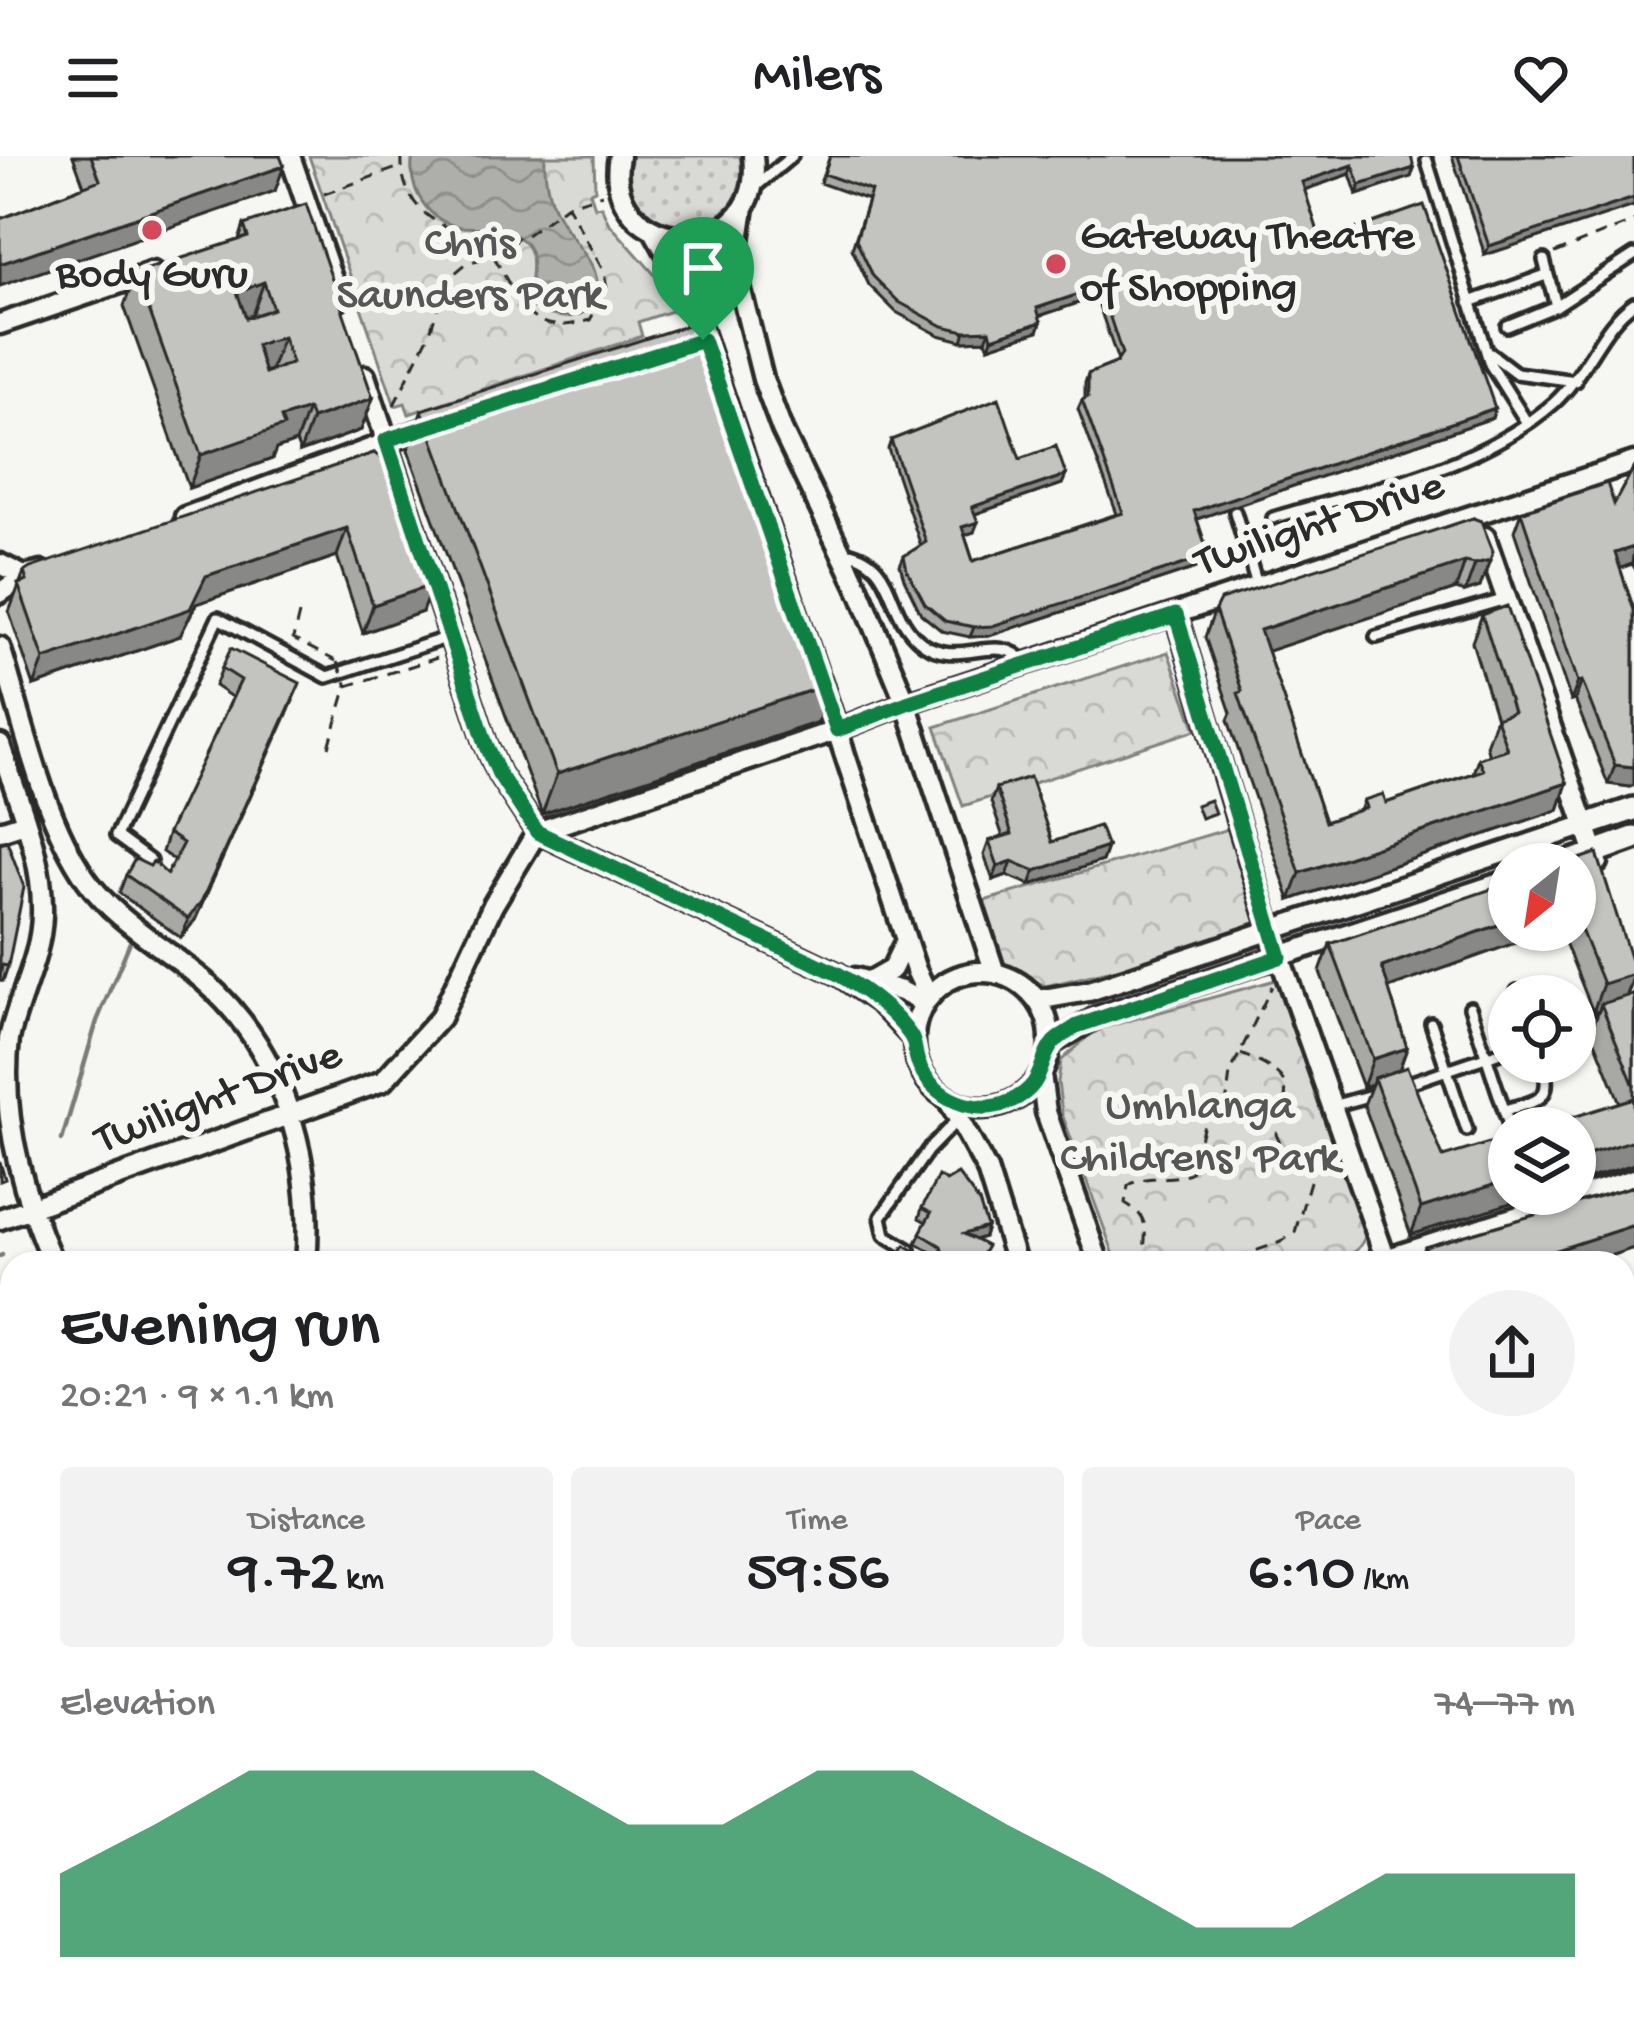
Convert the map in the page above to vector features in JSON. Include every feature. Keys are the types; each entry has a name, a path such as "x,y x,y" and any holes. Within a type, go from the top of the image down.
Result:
{"street":[{"path":"290,156 346,323"},
{"path":"619,156 620,188 630,210 654,231 687,290 712,364"},
{"path":"753,156 735,267 739,298 782,430 907,703 995,973"},
{"path":"654,231 678,238 704,236 727,225 746,203"},
{"path":"290,224 308,209"},
{"path":"0,324 165,267"},
{"path":"680,347 703,340"},
{"path":"361,365 499,774 537,832 838,974 881,1004 914,1039"},
{"path":"173,522 384,434 454,418"},
{"name":"Twilight Drive","path":"0,1219 383,1082 440,1018 493,905 537,832 907,703 1634,462"},
{"path":"1477,516 1598,862 1634,838"},
{"path":"0,593 24,576 66,563"},
{"path":"0,564 24,576"},
{"path":"1176,615 1271,932 1379,1251"},
{"path":"0,647 71,855 106,902 232,1009 267,1060 290,1114 307,1183 306,1251"},
{"path":"815,664 926,1000"},
{"path":"0,745 41,882 42,915 39,944 8,1045 4,1091 14,1156 48,1251"},
{"path":"1037,1000 1089,992 1634,809"},
{"path":"0,831 25,823"},
{"path":"1050,1045 1096,1017 1488,887"},
{"path":"869,982 892,969 906,940"},
{"path":"946,1098 967,1106 1009,1102 1041,1074 1050,1045 1048,1022 1026,987 995,973 957,976 926,1000 914,1039 918,1062 929,1082 946,1098 987,1171 1012,1251"},
{"path":"838,974 926,1000"},
{"path":"1041,1074 1046,1112 1095,1251"},
{"path":"1415,1251 1634,1178"}],"lane":[{"path":"746,203 761,181 792,156"},
{"path":"1426,161 1494,372 1527,423"},
{"path":"1507,326 1556,306 1634,255"},
{"path":"1544,260 1556,306"},
{"path":"1470,302 1546,275"},
{"path":"1274,518 1468,458 1527,423 1576,381 1617,316 1634,303"},
{"path":"1488,349 1516,373 1576,381"},
{"path":"1235,512 1258,588"},
{"path":"840,550 865,556 875,564 899,614 927,647 958,655 1003,648 1014,651 1026,664"},
{"path":"1376,638 1506,599"},
{"path":"150,861 116,836 218,619 327,677 453,644"},
{"path":"1470,1006 1503,1107"},
{"path":"1596,1021 1614,1015"},
{"path":"1431,1023 1467,1130"},
{"path":"1333,1106 1487,1057"},
{"path":"1515,1107 1540,1100 1547,1083"},
{"path":"912,1251 885,1234 881,1217 928,1150 959,1118"}],"path":[{"path":"402,156 407,195 450,229 482,242 525,311 556,327 590,320 608,289 604,272 567,205"},
{"path":"308,209 401,166"},
{"path":"384,434 430,334 443,291 467,263 507,252 517,238 567,205 620,188"},
{"path":"1544,260 1634,221"},
{"path":"299,614 292,639 338,662 347,686 329,747"},
{"path":"347,686 453,644"},
{"path":"1145,1251 1149,1234 1145,1221 1123,1196 1137,1179 1184,1177 1191,1172 1205,1121 1226,1106 1230,1073 1273,985"},
{"path":"1240,1054 1282,1078 1288,1096 1276,1134 1289,1159 1309,1171 1311,1178 1295,1232 1255,1251"}],"green space":[{"name":"Chris Saunders Park","path":"309,156 594,156 595,190 590,192 595,207 601,206 608,222 655,275 671,311 638,322 642,336 409,414 405,403 395,406"},
{"path":"632,156 740,156 739,187 727,209 706,221 683,224 659,219 640,206 630,185"},
{"path":"1168,652 1196,730 963,806 935,727"},
{"path":"1228,829 1271,932 1046,986 1006,968 984,901"},
{"name":"Umhlanga Childrens' Park","path":"1275,980 1366,1234 1360,1246 1354,1251 1113,1251 1062,1114 1058,1082 1061,1061 1095,1030"}],"water":[{"path":"413,156 545,156 553,206 594,271 597,293 593,306 563,317 532,307 529,248 502,229 462,227 439,219 416,191"}],"building":[{"path":"91,156 280,156 284,166 0,264 0,219 100,180"},
{"path":"830,156 1411,156 1414,168 1360,185 1353,165 1302,182 1321,241 1424,205 1495,408 1194,511 1209,556 992,626 945,621 925,604 907,570 904,556 926,542 891,440 999,398 1020,459 1056,446 1066,475 972,507 978,522 962,527 973,561 1123,513 1082,400 1088,397 1088,374 1116,363 1122,354 1100,287 1037,308 1041,322 992,338 990,330 943,326 899,302 873,276 856,240 871,191 824,174"},
{"name":"Gateway Theatre of Shopping","path":"1458,156 1634,156 1634,198 1489,246"},
{"path":"306,204 373,398 312,419 308,409 281,418 284,426 201,455 136,273 248,237 244,225","holes":["264,282 273,309 246,318 237,292","283,337 292,363 265,373 256,345"]},
{"path":"710,318 833,683 557,774 422,410"},
{"path":"374,453 391,465 432,585 373,605 347,528 206,576 190,609 44,659 18,584 27,581 24,572 30,568"},
{"path":"1634,467 1634,547 1615,553 1634,610 1634,767 1615,765 1582,681 1578,682 1521,512 1607,483 1614,504"},
{"path":"1473,518 1481,521 1493,551 1490,560 1465,562 1260,630 1325,822 1366,808 1364,800 1383,794 1386,803 1483,770 1478,758 1507,749 1496,718 1513,712 1482,615 1507,606 1567,783 1300,873 1238,693 1242,691 1215,610 1220,600"},
{"path":"231,648 300,683 201,902 188,919 126,875 135,859 150,866 153,861 167,874 183,843 168,833 241,680 222,668"},
{"path":"1030,777 1052,842 1099,826 1107,847 1035,871 1012,861 998,866 989,841 1012,834 996,788"},
{"path":"1210,800 1215,813 1201,818 1196,805"},
{"path":"7,841 24,887 8,966 2,965 0,978 0,843"},
{"path":"1596,853 1634,970 1634,974 1603,984 1590,951 1596,951"},
{"path":"1488,890 1488,929 1382,967 1407,1048 1373,1059 1330,944"},
{"path":"1634,994 1634,1086 1601,1004"},
{"path":"1407,1067 1443,1157 1488,1143 1488,1187 1421,1208 1374,1078"},
{"path":"1634,1098 1634,1140 1596,1152 1596,1110"},
{"path":"958,1174 979,1202 987,1227 964,1234 987,1246 984,1251 942,1251 920,1233 931,1213 922,1208 938,1176 946,1181"},
{"path":"1634,1186 1634,1225 1554,1251 1426,1251 1425,1247 1535,1215 1596,1215 1596,1197"}],"waterway":[{"path":"62,1140 97,1021 130,942"}],"place":[{"name":"Body Guru","path":"152,230"},
{"name":"Gateway Theatre of Shopping","path":"1056,264"}],"route":[{"path":"703,340 837,730 1176,615 1280,957 1077,1026 1050,1045 1041,1074 1027,1091 1009,1102 967,1106 946,1098 929,1082 918,1062 914,1039 862,988 537,832 499,774 486,744 386,440 703,340"}]}
